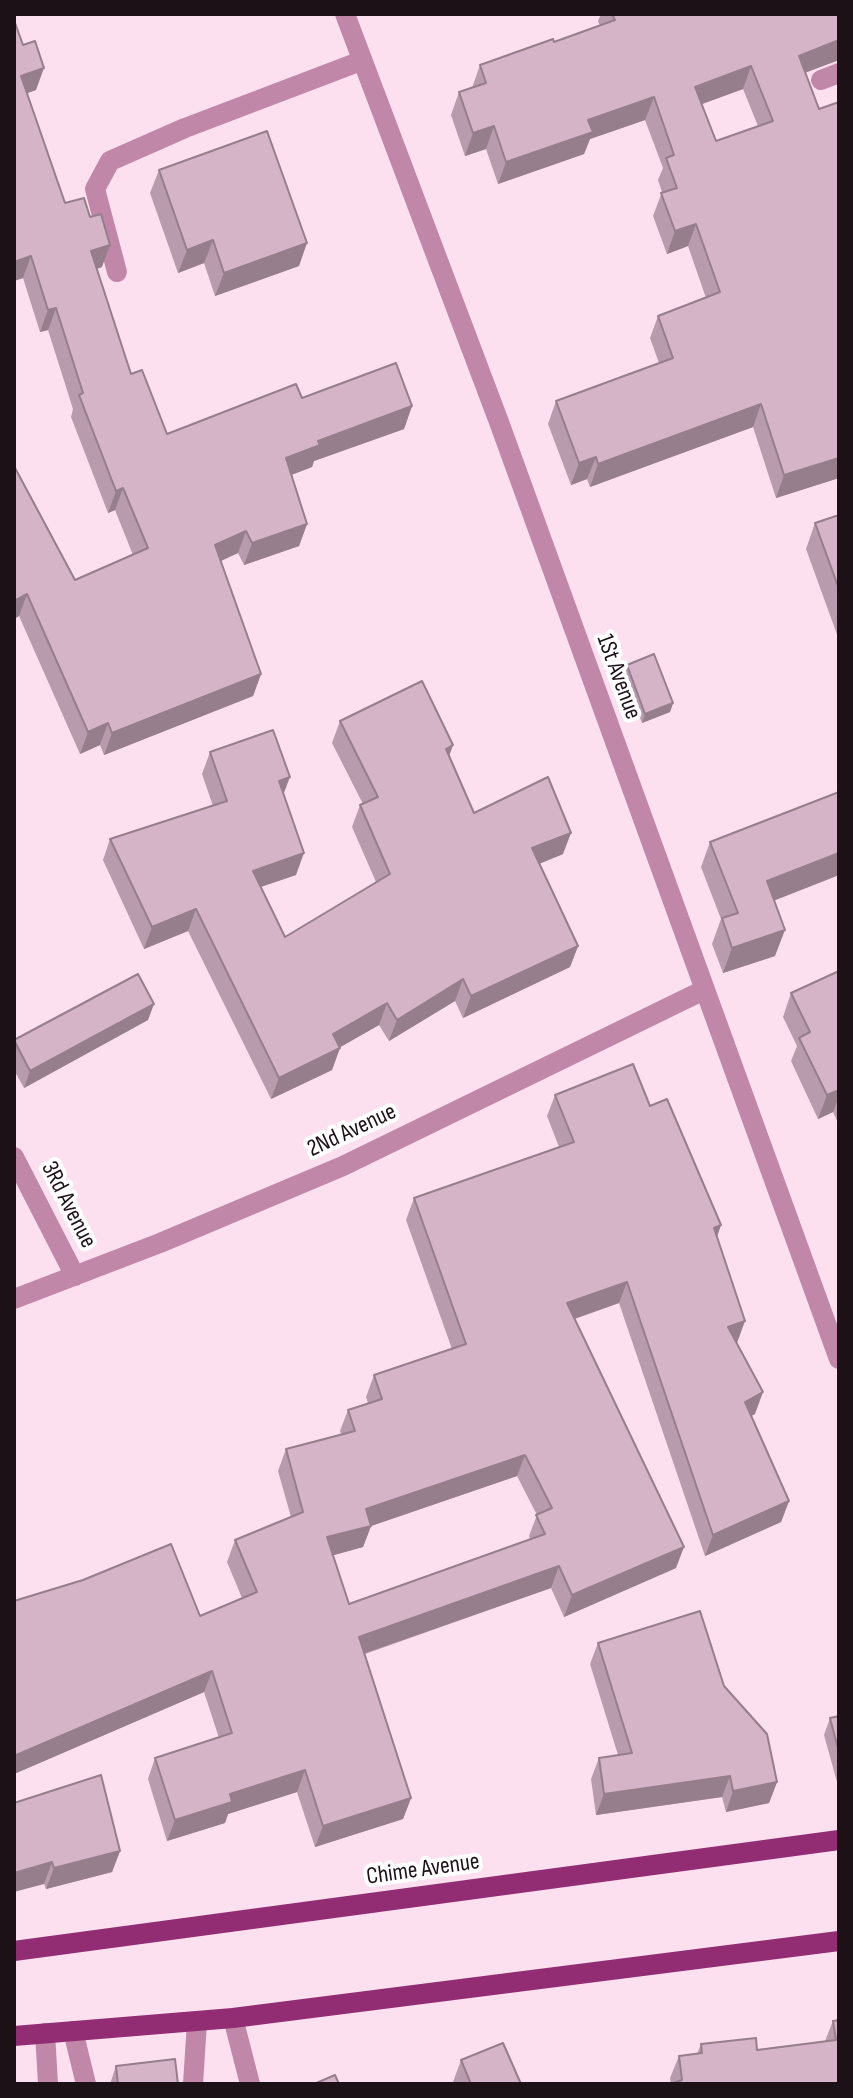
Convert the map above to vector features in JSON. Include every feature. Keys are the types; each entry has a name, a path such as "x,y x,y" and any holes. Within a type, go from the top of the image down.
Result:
{"main road":[{"name":"Chime Avenue","path":"14,1951 839,1840"},
{"path":"14,2036 233,2018 839,1941"}],"street":[{"name":"1St Avenue","path":"345,14 499,422 839,1359"},
{"path":"117,272 95,189 110,161 185,128 361,61"},
{"name":"2Nd Avenue","path":"14,1299 343,1166 704,990"},
{"name":"3Rd Avenue","path":"14,1157 75,1276"},
{"path":"233,2018 250,2084"},
{"path":"193,2084 197,2022"},
{"path":"73,2031 86,2084"},
{"path":"45,2033 48,2084"}],"building":[{"path":"612,14 839,14 839,40 799,56 819,109 839,102 839,458 784,475 761,404 598,464 596,457 579,463 556,401 673,358 658,316 720,292 696,224 675,231 661,193 677,188 666,158 674,155 654,97 588,120 593,132 506,162 494,126 473,133 459,92 486,83 480,65 615,20","holes":["751,66 773,121 716,141 695,87"]},
{"path":"14,20 23,45 35,41 44,68 21,76 65,203 84,198 90,217 101,214 110,245 91,251 131,374 142,370 167,434 296,384 302,398 396,363 412,406 318,441 320,445 286,458 307,524 252,543 246,531 215,545 261,674 112,733 108,723 88,732 27,594 14,601 14,466 75,580 148,548 123,488 116,491 79,395 83,393 56,308 48,310 31,256 14,262"},
{"path":"267,131 307,243 224,273 213,240 187,250 159,170"},
{"path":"839,515 839,589 815,523"},
{"path":"654,654 673,703 645,714 627,665"},
{"path":"422,681 453,745 446,749 474,813 548,777 571,833 532,848 578,946 471,996 463,979 397,1020 387,1003 333,1034 340,1048 279,1078 196,909 152,927 110,839 227,801 210,752 273,730 290,777 279,781 304,853 253,871 285,937 390,874 360,805 378,797 340,721"},
{"path":"839,792 839,853 767,881 785,930 732,948 722,918 738,913 710,842"},
{"path":"839,971 839,1090 827,1095 799,1038 810,1032 791,993"},
{"path":"138,974 154,1004 30,1071 14,1040"},
{"path":"633,1064 650,1106 667,1099 721,1225 714,1228 745,1321 728,1327 763,1392 745,1402 789,1501 713,1535 627,1282 567,1303 684,1547 572,1595 559,1566 359,1637 411,1798 323,1826 305,1770 230,1794 232,1802 175,1820 155,1758 232,1733 212,1671 14,1756 14,1601 83,1580 171,1544 200,1616 257,1592 235,1540 303,1512 286,1449 355,1431 348,1410 382,1399 374,1375 466,1344 414,1198 574,1142 555,1095","holes":["525,1455 552,1508 536,1515 545,1534 349,1604 327,1537 371,1526 366,1509"]},
{"path":"700,1611 724,1686 767,1734 777,1782 733,1791 730,1776 604,1794 599,1758 632,1753 598,1643"},
{"path":"839,1716 839,1752 830,1718"},
{"path":"101,1775 120,1851 54,1868 52,1862 14,1873 14,1803"},
{"path":"839,2020 839,2084 671,2084 682,2080 679,2056 702,2053 701,2044 756,2038 757,2050 836,2040 833,2021"},
{"path":"503,2043 521,2084 471,2084 461,2060"},
{"path":"175,2059 178,2084 118,2084 116,2066"},
{"path":"335,2075 339,2084 314,2084"}]}
